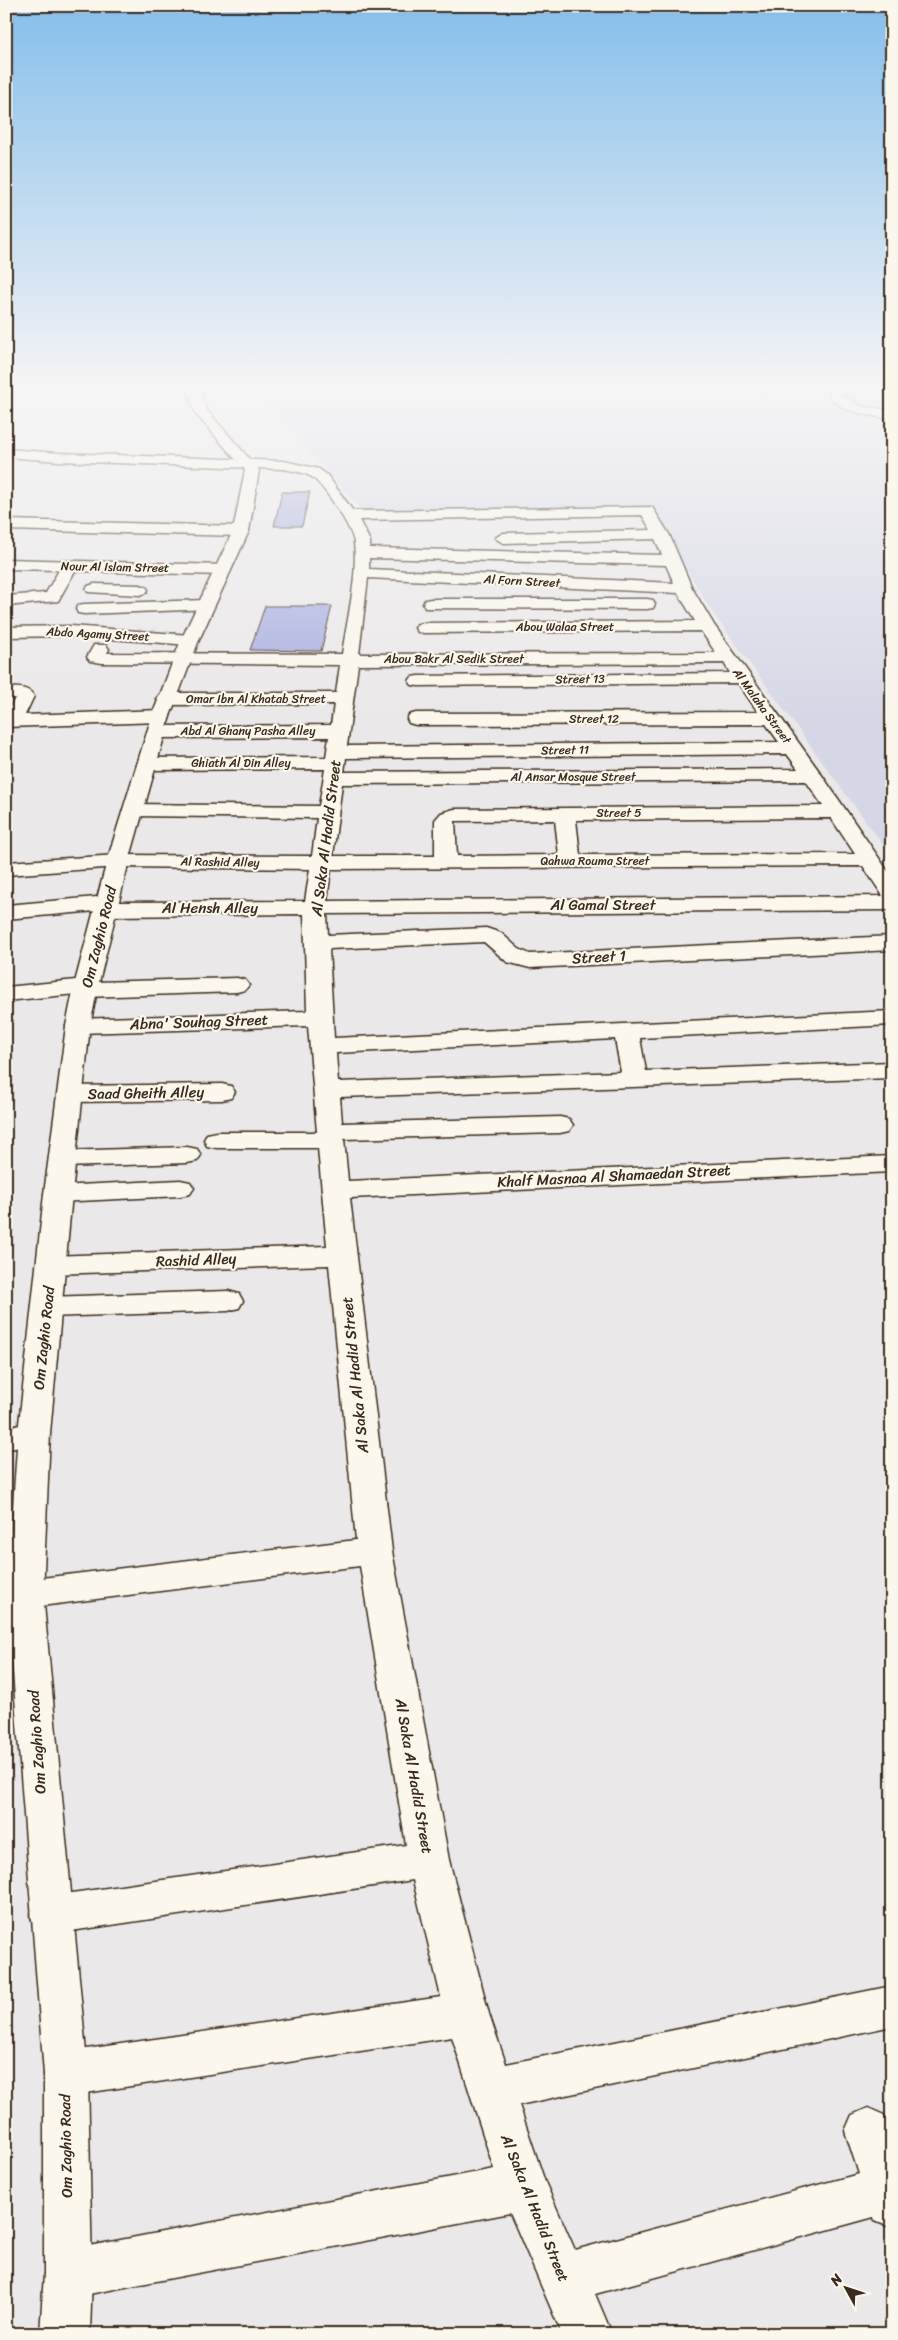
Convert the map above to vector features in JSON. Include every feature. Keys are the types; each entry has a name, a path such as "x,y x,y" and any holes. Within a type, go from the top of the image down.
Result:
{"street":[{"name":"Om Zaghio Road","path":"65,2334 68,2274 66,2074 25,1594 20,1436 47,1307 78,1026 86,988 118,861 171,682 241,531 247,500"},
{"path":"334,500 359,546"},
{"name":"Al Malaha Street","path":"359,546 647,510 661,534 688,596 706,626 812,775 892,893"},
{"path":"6,525 47,533 148,529 241,531"},
{"path":"71,631 94,589 124,558 148,529"},
{"path":"487,538 661,534"},
{"path":"359,546 429,539"},
{"path":"359,546 458,546 671,560"},
{"name":"Al Forn Street","path":"359,546 445,577 688,596"},
{"name":"Al Saka Al Hadid Street","path":"359,546 350,659 315,908 315,943 342,1256 375,1551 429,1860 467,2014 524,2187 587,2334"},
{"path":"415,751 419,659 424,628 431,604 458,546"},
{"name":"Nour Al Islam Street","path":"6,564 69,566 124,558 214,588"},
{"path":"6,600 47,599 54,597 69,566"},
{"path":"173,590 214,588"},
{"path":"84,609 214,588"},
{"path":"94,589 154,590"},
{"path":"431,604 668,604 688,596"},
{"name":"Abou Walaa Street","path":"424,628 706,626"},
{"name":"Abdo Agamy Street","path":"6,632 71,631 171,682"},
{"path":"100,649 96,656 171,682"},
{"name":"Abou Bakr Al Sedik Street","path":"171,682 350,659 727,658"},
{"name":"Street 13","path":"418,681 742,678"},
{"path":"10,721 171,682"},
{"name":"Omar Ibn Al Khatab Street","path":"171,682 345,698"},
{"name":"Abd Al Ghany Pasha Alley","path":"171,682 336,756"},
{"path":"6,693 21,693 26,696 10,721"},
{"name":"Street 12","path":"416,719 772,718"},
{"name":"Street 11","path":"336,756 415,751 792,748"},
{"name":"Ghiath Al Din Alley","path":"147,764 336,756"},
{"name":"Al Ansar Mosque Street","path":"336,756 812,775"},
{"path":"133,810 328,812"},
{"name":"Street 5","path":"446,862 445,820 448,817 462,814 837,812"},
{"path":"565,814 570,861"},
{"name":"Qahwa Rouma Street","path":"321,863 870,860"},
{"name":"Al Rashid Alley","path":"6,869 118,861 321,863"},
{"name":"Al Gamal Street","path":"315,908 892,903"},
{"name":"Al Hensh Alley","path":"6,912 107,906 315,908"},
{"name":"Street 1","path":"315,943 486,935 499,941 512,957 530,961 892,942"},
{"path":"6,994 86,988 237,986"},
{"name":"Abna' Souhag Street","path":"78,1026 322,1032 626,1031 892,1018"},
{"path":"626,1031 635,1079"},
{"path":"327,1090 892,1070"},
{"name":"Saad Gheith Alley","path":"70,1094 222,1092"},
{"path":"217,1140 560,1125"},
{"path":"63,1159 187,1155"},
{"name":"Khalf Masnaa Al Shamaedan Street","path":"336,1190 892,1164"},
{"path":"58,1194 180,1188"},
{"name":"Rashid Alley","path":"51,1265 342,1256"},
{"path":"47,1307 228,1301"},
{"path":"25,1594 375,1551"},
{"path":"51,1915 429,1860"},
{"path":"491,2089 892,2006"},
{"path":"66,2074 467,2014"},
{"path":"563,2278 889,2197 868,2132"},
{"path":"68,2274 524,2187"}],"shaded area":[{"path":"352,500 892,500 892,857 708,606 651,507 362,511"}],"building":[{"path":"280,500 308,500 302,526 274,526"},
{"path":"265,606 332,606 321,651 250,650"}]}
